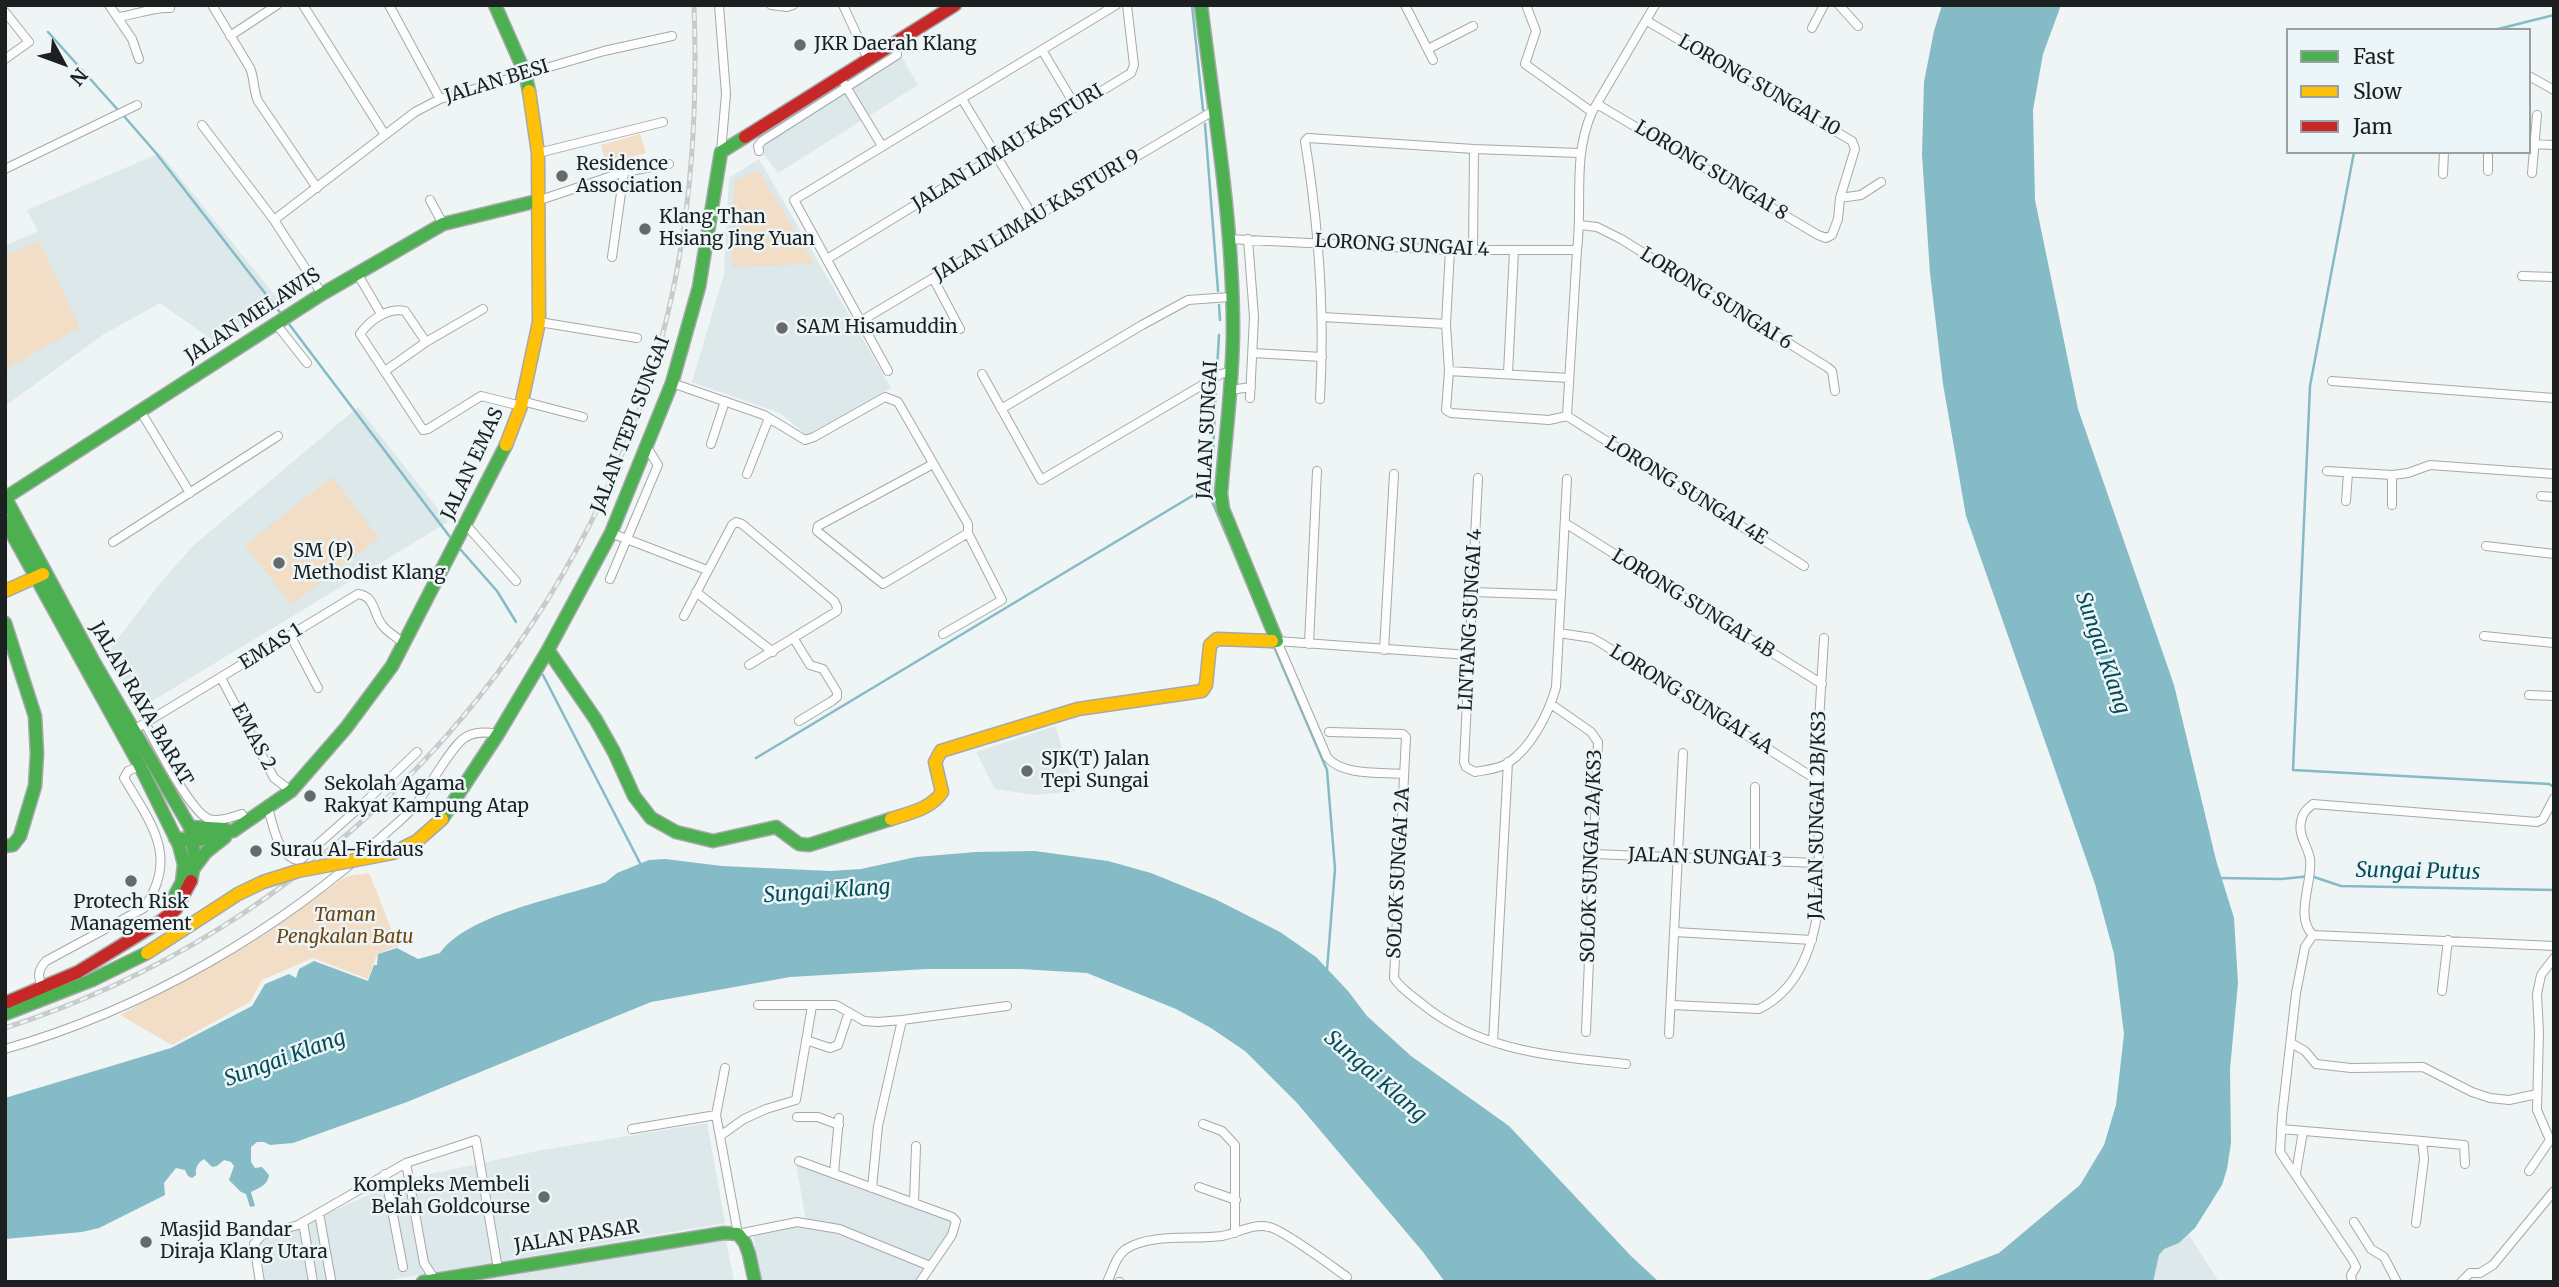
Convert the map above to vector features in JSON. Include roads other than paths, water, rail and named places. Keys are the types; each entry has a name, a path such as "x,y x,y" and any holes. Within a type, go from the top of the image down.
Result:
{"main road":[{"name":"JALAN EMAS","path":"175,838 195,841 240,827 290,791 346,728 405,644 501,459 522,403 539,322 538,153 525,73 495,5"},
{"path":"721,152 844,82 868,59 955,5"},
{"name":"JALAN SUNGAI","path":"1201,5 1228,239 1232,371 1221,494 1223,509 1277,642"},
{"name":"JALAN TEPI SUNGAI","path":"5,1014 92,980 146,953 238,894 263,882 298,871 393,853 417,842 442,819 498,734 545,655 611,533 672,383 699,288 721,152"},
{"name":"JALAN MELAWIS","path":"5,498 322,294 443,224 537,201"},
{"name":"JALAN RAYA BARAT","path":"5,498 41,575 128,734 164,783 190,827 195,841 191,880 176,909 110,954 69,976 5,1003"},
{"name":"JALAN RAYA BARAT","path":"5,521 41,575"},
{"path":"5,592 41,575"},
{"path":"5,623 35,716 37,754 35,786 20,836 7,845"},
{"path":"545,655 573,685 610,743 646,813 673,831 697,839 714,841 776,827 799,844 809,845 918,810 936,801 942,792 935,762 941,751 1078,709 1202,691 1206,685 1210,645 1217,639 1277,642"},
{"name":"JALAN RAYA BARAT","path":"128,734 184,864 175,896 152,926"},
{"path":"164,783 183,826 178,831 165,820"},
{"name":"JALAN EMAS","path":"190,827 205,830 240,827"},
{"path":"194,868 206,852 240,827"},
{"name":"JALAN PASAR","path":"429,1281 471,1278 497,1268 724,1233 738,1234"},
{"path":"738,1234 745,1242 755,1282"}],"street":[{"path":"109,5 132,39 139,59"},
{"path":"212,5 250,68 254,78 253,90 258,101 317,188"},
{"path":"230,36 277,5"},
{"path":"303,5 385,135"},
{"path":"389,5 440,99"},
{"path":"719,5 726,94 721,152"},
{"path":"771,5 793,5"},
{"path":"843,5 868,59"},
{"path":"888,371 794,200 1116,5"},
{"name":"JALAN LIMAU KASTURI","path":"827,259 1076,107 1133,69 1127,5"},
{"path":"1405,5 1433,60"},
{"name":"LORONG SUNGAI 8","path":"1526,5 1536,30 1525,64 1595,108 1826,238"},
{"path":"1450,250 1446,324 1449,371 1445,407 1451,413 1549,420 1567,416 1580,225 1579,153 1584,130 1595,108 1655,5"},
{"path":"1812,28 1824,5"},
{"path":"1839,5 1858,26"},
{"path":"118,16 136,15 158,7 170,8"},
{"path":"5,12 29,42 5,60"},
{"name":"LORONG SUNGAI 10","path":"1647,21 1852,141 1855,149 1840,198 1836,226 1832,235 1826,238"},
{"path":"1427,49 1474,26"},
{"name":"JALAN BESI","path":"274,220 415,112 440,99 604,51 671,36"},
{"path":"759,151 758,146 762,142 844,82 897,55 897,42"},
{"path":"1042,50 1076,107"},
{"path":"2531,77 2554,90"},
{"path":"844,82 882,146"},
{"path":"962,99 1034,218"},
{"path":"5,169 137,105"},
{"name":"JALAN LIMAU KASTURI 9","path":"861,321 1213,111"},
{"path":"2532,173 2532,144 2537,115"},
{"path":"538,153 663,122"},
{"path":"202,125 274,220 322,294"},
{"path":"1320,399 1322,317 1319,243 1305,141 1308,138 1579,153"},
{"path":"2532,144 2554,145"},
{"path":"1473,250 1474,149"},
{"path":"2443,174 2444,154"},
{"path":"2488,154 2488,171"},
{"path":"537,201 624,172 669,164"},
{"path":"612,257 624,172"},
{"path":"1840,198 1861,195 1881,182"},
{"path":"430,200 443,224"},
{"name":"LORONG SUNGAI 6","path":"1580,225 1597,226 1621,239 1827,367 1832,371 1835,391"},
{"name":"LORONG SUNGAI 4","path":"1228,239 1450,250 1577,250"},
{"path":"1248,239 1254,317 1250,398"},
{"path":"1508,373 1514,251"},
{"path":"357,273 381,314"},
{"path":"2522,275 2554,277"},
{"path":"933,278 960,329"},
{"path":"1001,409 1188,300 1230,297"},
{"path":"426,342 405,311 396,309 381,314 360,334 423,429 428,429 481,396 583,417"},
{"path":"385,371 426,342 482,309"},
{"path":"1322,317 1446,324"},
{"path":"282,320 307,363"},
{"path":"539,322 637,338"},
{"path":"1253,353 1322,357"},
{"path":"982,374 1041,480 1221,374 1232,371"},
{"path":"1449,371 1569,378"},
{"path":"2332,381 2554,398"},
{"path":"672,383 769,418 805,440 886,397 898,402 968,524 968,533 1002,600 943,634"},
{"path":"1230,390 1251,387"},
{"path":"711,444 725,401"},
{"path":"141,412 190,493"},
{"name":"LORONG SUNGAI 4E","path":"1567,416 1804,566"},
{"path":"747,474 769,418"},
{"path":"113,541 278,436"},
{"path":"610,579 658,465 646,446"},
{"path":"933,464 818,526 819,535 883,584 968,533"},
{"path":"2327,471 2392,475 2430,465 2554,474"},
{"path":"1309,644 1317,471"},
{"path":"2346,501 2347,472"},
{"path":"1384,650 1394,474"},
{"path":"2392,475 2392,505"},
{"name":"LINTANG SUNGAI 4","path":"1478,478 1464,762 1466,767 1475,772 1508,762"},
{"path":"1567,479 1556,687 1551,704 1536,733 1508,762 1493,1042 1552,1056 1626,1064"},
{"path":"2541,496 2554,496"},
{"path":"684,616 732,525 737,522 742,524 834,601 837,607 837,611 749,665"},
{"name":"LORONG SUNGAI 4B","path":"1565,523 1822,684"},
{"path":"467,526 516,581"},
{"path":"611,533 707,570"},
{"path":"2486,546 2554,554"},
{"path":"696,592 773,652"},
{"path":"1472,592 1561,595"},
{"name":"EMAS 1","path":"128,734 358,594 369,599 382,625 405,644"},
{"name":"LORONG SUNGAI 4A","path":"1559,633 1591,638 1601,643 1818,780"},
{"path":"290,635 318,688"},
{"path":"2484,636 2554,643"},
{"name":"JALAN SUNGAI 2B/KS3","path":"1671,1004 1759,1009 1772,1003 1791,982 1803,963 1812,940 1819,901 1818,780 1824,638"},
{"path":"793,639 810,665 823,668 837,692 837,697 832,701 799,721"},
{"path":"1277,642 1469,655"},
{"name":"JALAN SUNGAI","path":"1277,642 1332,763 1342,768 1404,774"},
{"name":"EMAS 2","path":"221,678 274,778 290,791"},
{"path":"2529,695 2554,696"},
{"name":"SOLOK SUNGAI 2A/KS3","path":"1551,704 1591,732 1598,742 1586,1032"},
{"path":"145,723 190,801 200,813 219,820 242,814 240,827"},
{"path":"5,1049 54,1035 123,1007 224,953 281,918 335,878 414,807 463,738 483,732 498,734"},
{"name":"SOLOK SUNGAI 2A","path":"1329,732 1403,734 1407,741 1394,978 1400,986 1444,1021 1466,1033 1493,1042"},
{"path":"268,808 279,843 289,858 299,861 416,752"},
{"path":"1669,1034 1683,753"},
{"name":"JALAN RAYA BARAT","path":"42,988 38,976 40,967 46,961 144,908 153,895 161,876 162,851 124,778 128,771 140,766"},
{"path":"1755,787 1755,861"},
{"path":"2313,935 2305,922 2310,859 2301,836 2301,821 2304,813 2313,804 2537,822 2543,819 2554,798"},
{"name":"JALAN SUNGAI 3","path":"1594,854 1817,863"},
{"path":"1675,932 1812,940"},
{"path":"2313,935 2554,946"},
{"path":"2313,935 2305,947 2296,993 2280,1152 2356,1267 2351,1275 2352,1282"},
{"path":"2442,991 2448,940"},
{"path":"2529,1171 2550,1140 2539,1116 2537,1094 2537,995 2541,975 2554,958"},
{"path":"758,1005 836,1005 864,1021 878,1022 1007,1006"},
{"path":"720,1136 744,1119 796,1100 812,1006"},
{"path":"806,1040 834,1048 841,1040 849,1012"},
{"path":"872,1188 878,1126 902,1020"},
{"path":"2291,1043 2305,1051 2316,1064 2351,1068 2423,1067 2472,1092 2490,1098 2509,1100 2537,1094"},
{"path":"725,1069 716,1115 738,1234 797,1222 839,1229 930,1266"},
{"path":"632,1129 716,1115"},
{"path":"797,1117 818,1117 839,1122 834,1173"},
{"path":"1203,1124 1222,1131 1235,1145 1235,1233"},
{"path":"2281,1129 2464,1145 2465,1164"},
{"path":"2296,1173 2303,1131"},
{"path":"260,1282 254,1244 257,1239 303,1222 406,1163 476,1140 497,1268"},
{"path":"2416,1223 2424,1159 2422,1141"},
{"path":"914,1203 916,1146"},
{"path":"799,1161 952,1217 956,1221 952,1235 920,1282"},
{"path":"406,1163 429,1281"},
{"path":"385,1174 403,1267"},
{"path":"1199,1187 1236,1200"},
{"path":"2461,1282 2470,1273 2487,1271 2554,1191"},
{"path":"319,1213 331,1280"},
{"path":"303,1222 313,1282"},
{"path":"2354,1222 2371,1249 2384,1257 2397,1282"},
{"path":"1107,1282 1116,1260 1130,1247 1159,1239 1218,1237 1251,1227 1271,1227 1347,1277"}],"water":[{"name":"Sungai Klang","path":"1942,5 2061,5 2043,54 2033,110 2035,200 2078,409 2174,685 2216,860 2234,918 2238,983 2230,1069 2231,1143 2227,1169 2222,1185 2195,1228 2179,1243 2164,1249 2159,1255 2153,1282 1923,1282 1999,1253 2080,1185 2104,1145 2116,1105 2124,1034 2114,954 2095,884 1966,516 1943,384 1930,273 1922,155 1924,82"},
{"name":"Sungai Klang","path":"1035,851 1108,861 1151,873 1215,899 1280,932 1316,957 1367,1016 1411,1056 1509,1126 1631,1256 1659,1282 1445,1282 1423,1252 1297,1103 1245,1051 1176,1009 1087,973 1021,969 927,969 790,977 651,1002 407,1102 293,1143 270,1145 257,1142 251,1147 251,1162 255,1168 262,1167 269,1175 265,1184 251,1192 255,1206 250,1207 246,1194 229,1180 234,1166 231,1162 224,1160 212,1167 204,1159 197,1166 196,1175 192,1178 185,1170 176,1168 164,1183 165,1195 99,1228 5,1239 5,1098 171,1048 252,1006 265,984 289,974 296,978 299,969 314,961 368,981 374,965 377,965 378,954 397,948 418,959 440,953 453,939 492,918 606,882 617,873 649,860 830,871 861,869 916,857"}],"waterway":[{"path":"1192,5 1203,110"},
{"path":"2502,28 2554,15"},
{"path":"48,32 118,110"},
{"path":"123,115 156,153 282,315"},
{"path":"1205,124 1218,291"},
{"path":"2354,154 2310,386 2293,770 2549,784 2554,787"},
{"path":"1219,305 1220,320"},
{"path":"286,320 453,541"},
{"path":"1217,370 1219,335"},
{"path":"1216,385 1211,499 1257,607"},
{"path":"756,758 1212,484"},
{"path":"460,549 497,591 516,622"},
{"path":"1275,649 1327,770 1335,869 1327,970"},
{"path":"543,675 641,865"},
{"name":"Sungai Putus","path":"2220,878 2281,879 2311,876 2341,886 2554,890"}],"railway":[{"path":"5,1028 115,985 218,929 314,862 402,784 480,696 547,600 603,497 647,387 661,341 688,199 695,102 694,5"}],"place":[{"name":"JKR Daerah Klang","path":"800,45"},
{"name":"Residence Association","path":"562,176"},
{"name":"Klang Than Hsiang Jing Yuan","path":"645,229"},
{"name":"SAM Hisamuddin","path":"782,328"},
{"name":"SM (P) Methodist Klang","path":"279,563"},
{"name":"SJK(T) Jalan Tepi Sungai","path":"1027,771"},
{"name":"Sekolah Agama Rakyat Kampung Atap","path":"310,796"},
{"name":"Surau Al-Firdaus","path":"256,851"},
{"name":"Protech Risk Management","path":"131,881"},
{"name":"Kompleks Membeli Belah Goldcourse","path":"544,1197"},
{"name":"Masjid Bandar Diraja Klang Utara","path":"146,1242"}],"park label":[{"name":"Taman Pengkalan Batu","path":"345,927"}]}
